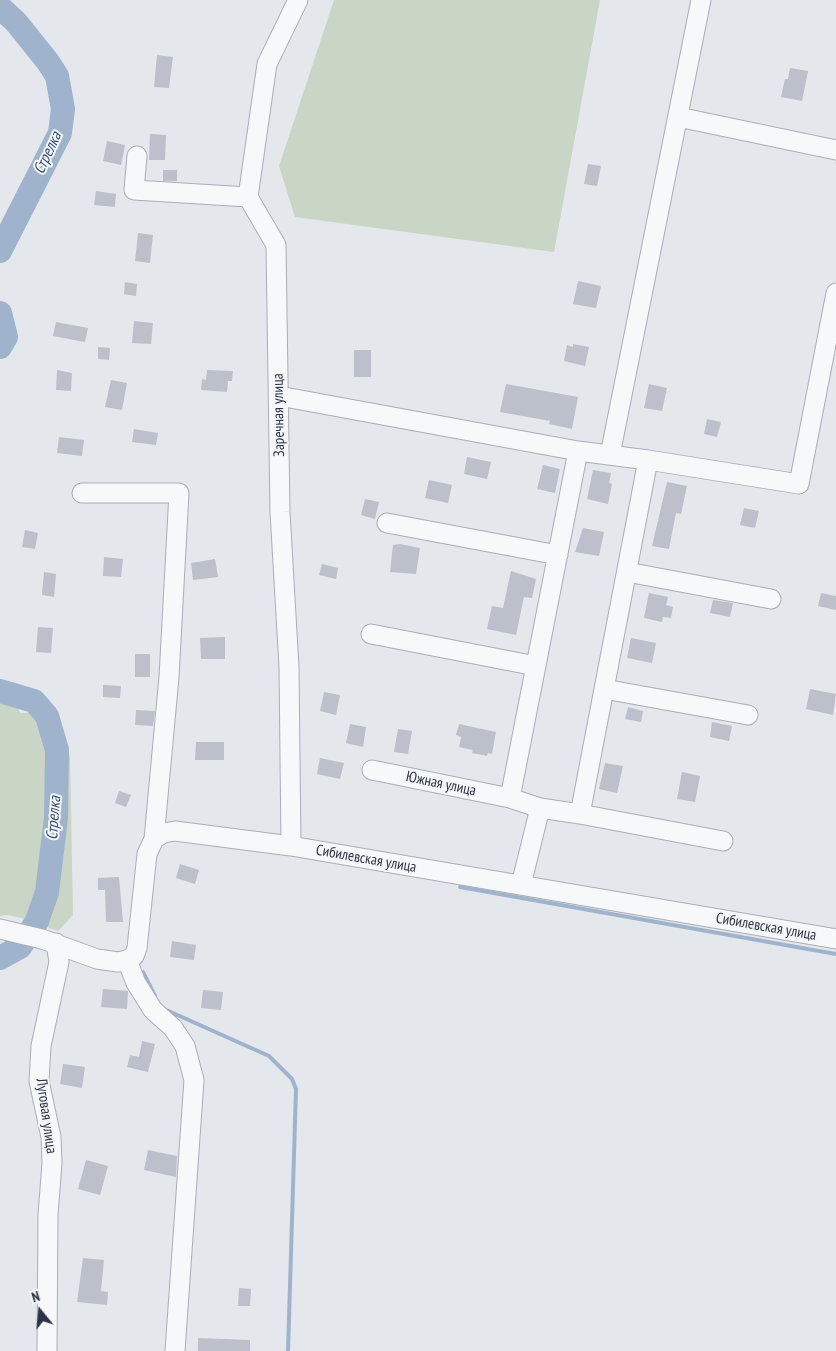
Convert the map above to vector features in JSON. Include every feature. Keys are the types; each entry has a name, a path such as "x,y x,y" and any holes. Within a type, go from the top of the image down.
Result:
{"street":[{"path":"137,156 134,190 248,197 267,64 298,0"},
{"path":"610,455 701,0"},
{"path":"678,118 836,150"},
{"name":"Заречная улица","path":"248,197 276,245 280,512 289,667 291,846"},
{"path":"279,396 578,451 799,484 836,293"},
{"path":"510,798 578,451"},
{"path":"580,814 648,460"},
{"path":"8,931 49,941 97,959 118,962 134,956 137,948 148,854 154,839 169,677 179,493 82,493"},
{"path":"388,523 558,555"},
{"path":"627,572 771,599"},
{"path":"371,634 536,666"},
{"path":"604,689 748,715"},
{"name":"Южная улица","path":"372,770 510,798 540,808 723,841"},
{"path":"521,885 540,808"},
{"name":"Сибилевская улица","path":"154,839 163,833 175,831 291,846 836,939"},
{"name":"Луговая улица","path":"47,1351 48,1215 52,1162 51,1137 39,1081 41,1046 59,962 49,941"},
{"path":"127,960 136,983 153,1010 173,1028 185,1046 194,1080 174,1351"}],"green space":[{"path":"334,0 600,0 554,252 295,217 279,166"},
{"path":"0,695 13,699 20,713 40,713 65,739 70,757 73,915 58,931 25,919 8,915 0,916"}],"building":[{"path":"157,55 173,57 169,88 154,87"},
{"path":"790,68 808,71 802,101 781,97 785,79 788,79"},
{"path":"150,134 166,135 165,160 149,160"},
{"path":"107,141 125,145 121,165 103,161"},
{"path":"588,164 601,166 597,186 584,184"},
{"path":"163,170 177,170 177,181 163,181"},
{"path":"96,191 116,194 115,207 94,205"},
{"path":"138,233 153,235 150,263 135,261"},
{"path":"578,281 601,286 596,308 573,304"},
{"path":"125,282 137,284 136,296 124,294"},
{"path":"134,321 153,323 151,344 132,343"},
{"path":"56,322 88,328 85,342 53,336"},
{"path":"573,344 589,347 585,366 564,361 567,345 573,347"},
{"path":"98,347 110,348 109,360 98,359"},
{"path":"354,350 371,350 371,377 354,377"},
{"path":"57,370 72,373 71,391 56,390"},
{"path":"207,370 233,371 232,381 228,381 227,392 201,390 202,379 206,380"},
{"path":"111,380 127,383 122,410 105,407"},
{"path":"506,384 578,397 572,429 549,424 550,421 500,412"},
{"path":"649,384 667,388 662,411 644,408"},
{"path":"707,419 721,422 717,437 704,434"},
{"path":"134,429 158,433 156,445 132,442"},
{"path":"59,437 84,440 82,456 57,453"},
{"path":"467,457 491,462 487,479 464,474"},
{"path":"543,465 560,469 555,493 537,489"},
{"path":"593,470 611,473 609,483 612,484 608,504 587,499"},
{"path":"429,480 452,485 448,503 425,498"},
{"path":"667,482 687,486 681,514 676,513 669,549 652,546"},
{"path":"365,499 379,502 375,519 361,515"},
{"path":"744,508 759,511 755,528 740,525"},
{"path":"583,528 604,532 599,556 575,552"},
{"path":"25,530 38,533 35,549 22,547"},
{"path":"400,544 420,548 416,574 390,572 393,545"},
{"path":"104,557 123,559 121,577 103,576"},
{"path":"215,559 218,577 193,580 191,563"},
{"path":"322,564 338,568 336,579 319,575"},
{"path":"511,571 536,579 532,598 524,597 516,635 487,629 492,606 503,608"},
{"path":"44,572 56,574 54,597 42,595"},
{"path":"649,593 668,597 666,605 673,607 671,618 663,617 662,622 644,618"},
{"path":"821,593 836,596 836,610 818,606"},
{"path":"713,600 733,603 730,617 710,613"},
{"path":"38,627 53,628 51,653 36,652"},
{"path":"225,637 225,659 201,659 200,638"},
{"path":"631,638 656,643 652,663 627,658"},
{"path":"135,654 150,654 150,677 135,677"},
{"path":"103,685 121,686 120,698 103,697"},
{"path":"810,689 836,694 833,715 806,709"},
{"path":"324,692 340,695 336,715 320,711"},
{"path":"628,707 643,711 641,722 625,719"},
{"path":"136,710 155,711 153,726 135,725"},
{"path":"712,722 732,726 729,741 710,737"},
{"path":"350,724 366,727 363,747 346,743"},
{"path":"459,724 496,732 492,754 488,753 487,756 472,753 473,750 459,747 461,737 456,735"},
{"path":"398,729 412,731 408,754 394,752"},
{"path":"196,742 224,742 224,760 195,760"},
{"path":"320,758 344,763 340,779 317,774"},
{"path":"605,763 623,766 617,793 599,789"},
{"path":"682,772 700,776 695,802 677,799"},
{"path":"119,791 131,795 126,807 115,803"},
{"path":"180,864 199,870 195,884 176,878"},
{"path":"119,877 123,922 106,922 105,890 98,890 98,878"},
{"path":"172,941 196,945 194,960 170,957"},
{"path":"103,989 128,991 127,1009 101,1007"},
{"path":"203,990 223,992 221,1010 201,1008"},
{"path":"142,1041 155,1044 148,1072 127,1067 130,1055 139,1057"},
{"path":"63,1064 85,1067 82,1088 60,1084"},
{"path":"148,1150 177,1156 176,1177 144,1170"},
{"path":"86,1160 108,1166 100,1195 78,1189"},
{"path":"83,1258 104,1260 101,1291 108,1292 107,1305 77,1302"},
{"path":"239,1288 251,1289 250,1306 238,1306"},
{"path":"198,1338 250,1340 250,1351 198,1351"}],"waterway":[{"name":"Стрелка","path":"0,11 3,10 16,22 48,62 57,76 63,109 60,133 0,251"},
{"name":"Стрелка","path":"0,313 6,337 0,347"},
{"name":"Стрелка","path":"0,691 34,701 47,716 57,750 56,818 47,892 37,921 20,947 0,958"},
{"path":"460,887 836,954"},
{"path":"143,972 155,996"},
{"path":"164,1009 269,1056 292,1079 296,1089 288,1351"}]}
